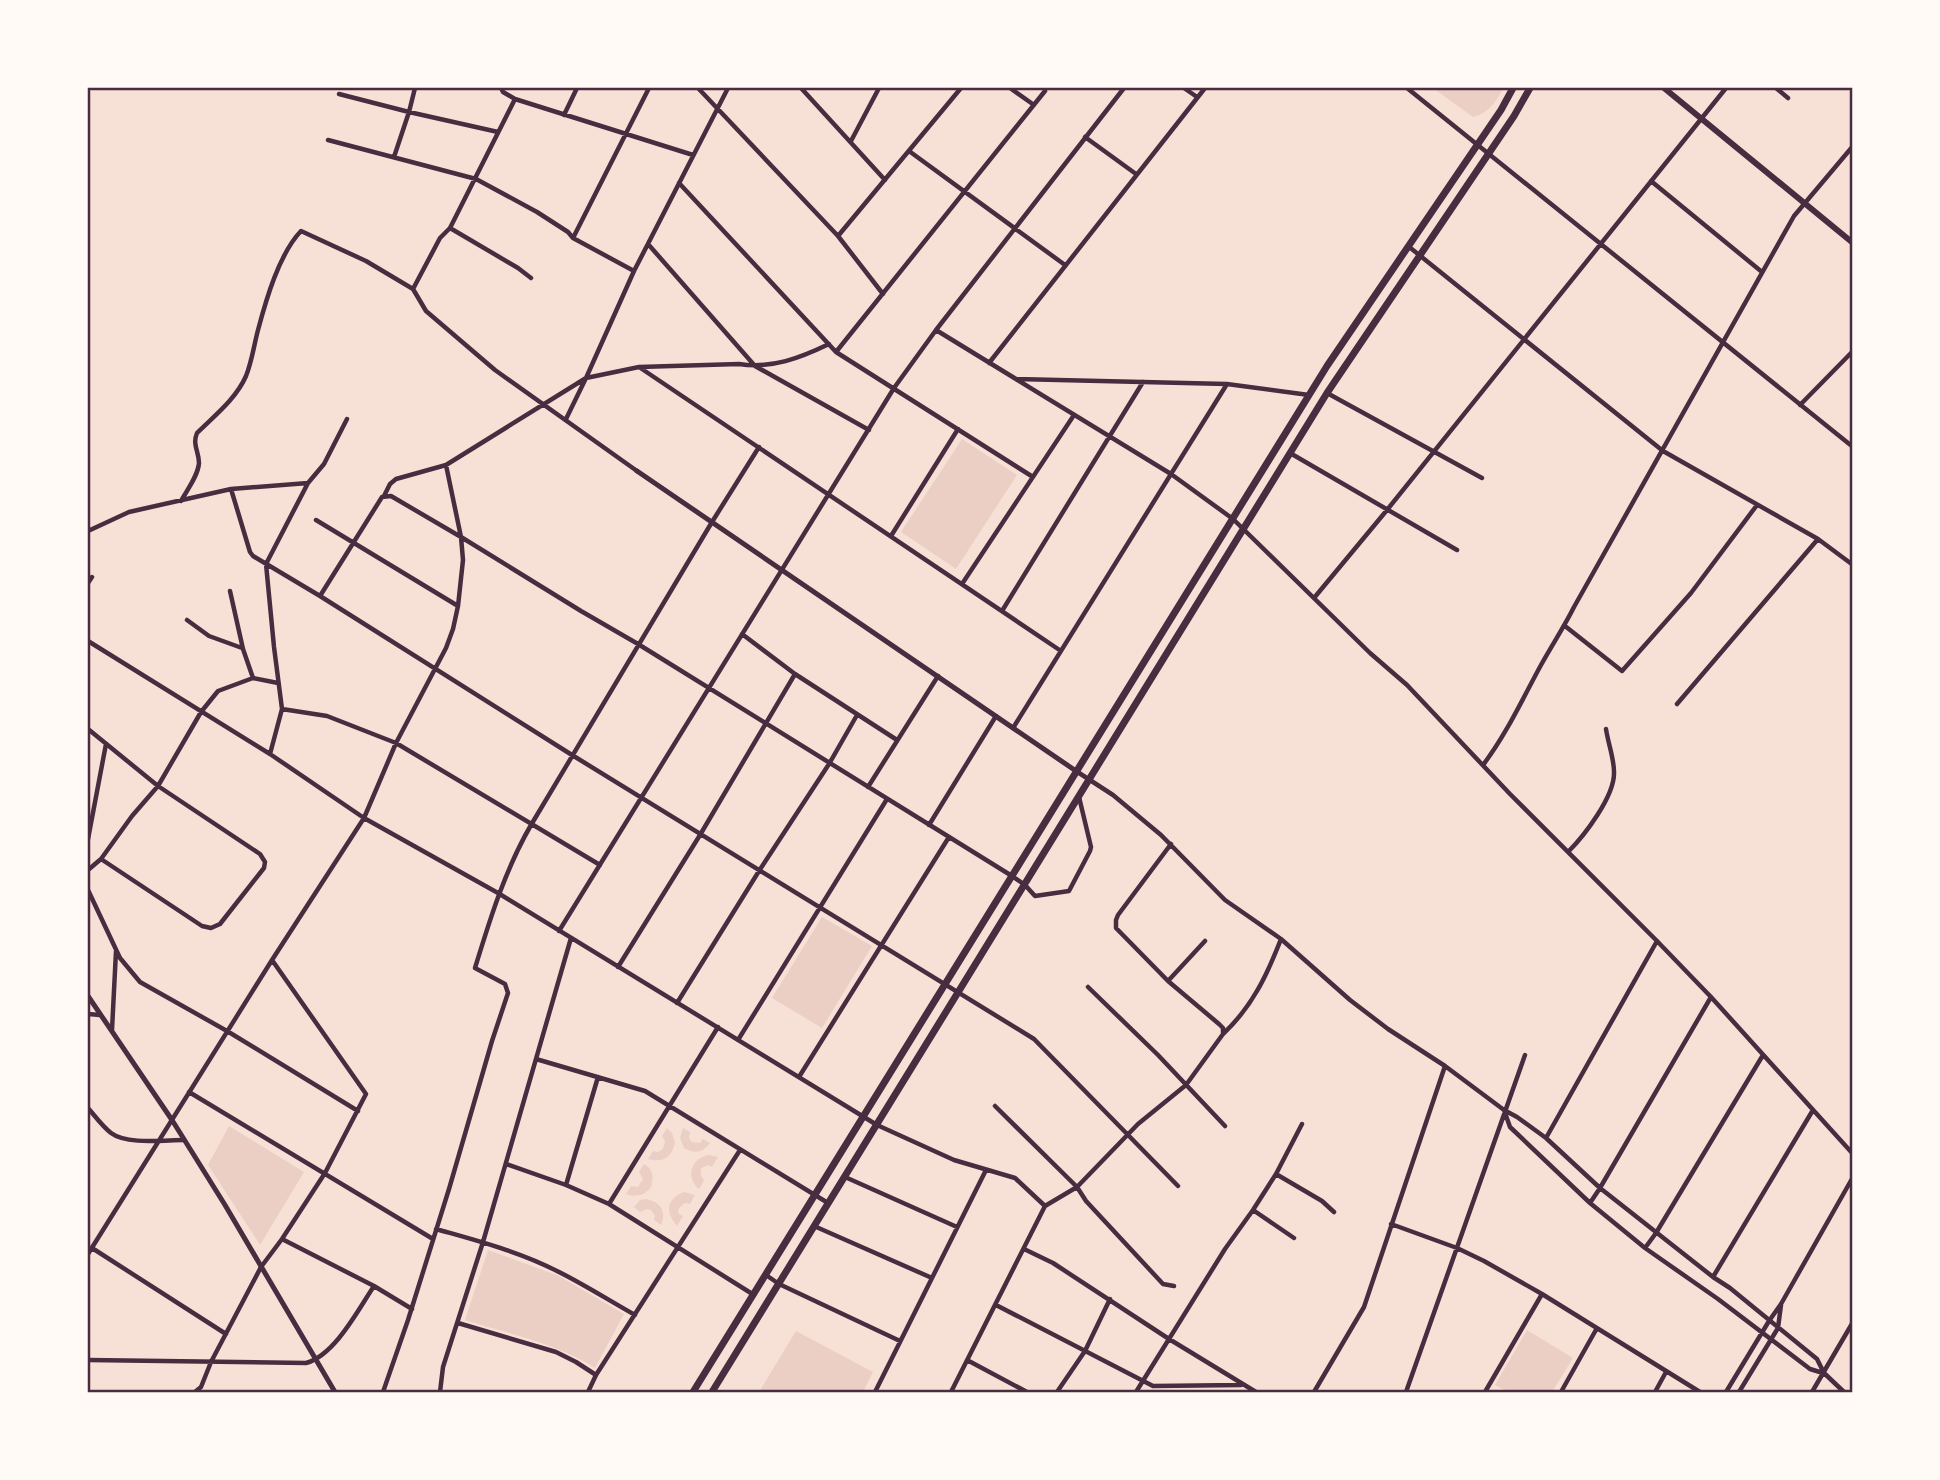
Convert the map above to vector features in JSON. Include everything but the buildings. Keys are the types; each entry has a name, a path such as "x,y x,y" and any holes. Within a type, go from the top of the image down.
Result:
{"main road":[{"path":"692,1392 1309,395 1478,145 1513,88"},
{"path":"712,1392 1327,393 1518,111 1530,88"},
{"path":"1664,88 1853,243"},
{"path":"990,912 1003,920"},
{"path":"960,962 972,970"}],"street":[{"path":"394,157 415,88"},
{"path":"501,88 515,99 694,155"},
{"path":"564,114 577,88"},
{"path":"573,238 649,88"},
{"path":"698,88 838,236 883,294"},
{"path":"566,419 634,271 728,88"},
{"path":"850,141 879,88"},
{"path":"838,236 961,88"},
{"path":"1010,88 1034,105"},
{"path":"559,931 894,388 1124,88"},
{"path":"1184,88 1197,97"},
{"path":"989,363 1205,88"},
{"path":"1407,88 1853,447"},
{"path":"1314,598 1726,88"},
{"path":"1776,88 1788,98"},
{"path":"804,89 885,180"},
{"path":"836,352 1045,91"},
{"path":"339,94 499,132"},
{"path":"413,289 440,238 450,228 515,99"},
{"path":"1085,137 1136,174"},
{"path":"328,140 476,179 537,212 573,238 634,271"},
{"path":"1483,765 1565,626 1794,216 1853,146"},
{"path":"909,150 1065,265"},
{"path":"1651,181 1762,272"},
{"path":"679,183 836,352 1033,477"},
{"path":"450,228 531,278"},
{"path":"181,501 199,467 194,444 197,433 240,388 277,274 298,233 303,232 366,261 413,289 426,311 495,370 586,436 1113,795 1171,844 1225,900 1281,939 1350,1000 1388,1029 1546,1138 1600,1188 1817,1359 1824,1373 1844,1392"},
{"path":"648,244 755,366 869,430"},
{"path":"1408,245 1663,451 1818,539 1853,565"},
{"path":"936,330 1171,474 1233,519 1370,653 1407,685 1657,941 1853,1154"},
{"path":"320,596 390,484 446,465 586,378 639,367 739,364 755,366 791,361 829,344"},
{"path":"1800,405 1853,351"},
{"path":"639,367 1061,651"},
{"path":"1015,379 1227,384 1309,395"},
{"path":"1002,611 1143,382"},
{"path":"1013,728 1227,384"},
{"path":"1327,393 1482,478"},
{"path":"962,584 1074,415"},
{"path":"270,754 282,709 266,564 308,483 324,464 347,419"},
{"path":"891,536 958,429"},
{"path":"383,1392 412,1309 508,993 505,984 475,968 498,893 521,841 759,447"},
{"path":"1290,453 1457,550"},
{"path":"88,1254 272,960 365,818 396,743 451,638 462,572 461,537 446,465"},
{"path":"88,531 129,512 231,489 308,483"},
{"path":"231,489 250,552 266,564 700,835 1034,1039 1178,1186"},
{"path":"384,496 395,497 638,644 1012,876 1035,896 1067,892 1090,851 1079,797"},
{"path":"1565,626 1622,671 1691,593 1757,505"},
{"path":"316,520 458,606"},
{"path":"1677,704 1818,539"},
{"path":"88,583 92,577"},
{"path":"230,591 243,649 253,678"},
{"path":"187,620 209,636 243,649"},
{"path":"742,634 795,674 897,740"},
{"path":"88,641 270,754 365,818 498,893 877,1125 954,1160 1015,1178 1045,1206"},
{"path":"618,967 795,674"},
{"path":"868,787 938,676"},
{"path":"88,870 101,859 158,786 201,712 218,691 253,678 278,683"},
{"path":"282,709 327,716 396,743 600,865"},
{"path":"677,1003 829,764 857,715"},
{"path":"929,825 996,716"},
{"path":"88,729 158,786 264,859 264,868 217,926 205,927 101,859"},
{"path":"1568,852 1577,844 1609,793 1615,774 1606,729"},
{"path":"88,839 106,743"},
{"path":"738,1040 887,799"},
{"path":"799,1077 949,837"},
{"path":"1171,844 1116,920 1116,928 1168,981 1219,1024 1223,1028 1223,1034"},
{"path":"88,890 116,950 129,971 140,982 228,1031 358,1111"},
{"path":"440,1392 443,1367 483,1242 571,938"},
{"path":"951,1392 1045,1206 1077,1188 1128,1135 1186,1084 1255,995 1269,971 1281,939"},
{"path":"1168,981 1205,940"},
{"path":"1546,1138 1657,941"},
{"path":"112,1030 116,950"},
{"path":"195,1392 201,1387 211,1362 261,1267 325,1173 366,1094 272,960"},
{"path":"1088,987 1225,1126"},
{"path":"88,996 172,1120 335,1392"},
{"path":"1590,1203 1711,997"},
{"path":"88,1014 101,1015"},
{"path":"609,1204 718,1027"},
{"path":"1406,1392 1525,1055"},
{"path":"1645,1248 1763,1055"},
{"path":"536,1059 645,1091 829,1204"},
{"path":"1314,1392 1364,1307 1445,1066"},
{"path":"566,1185 598,1077"},
{"path":"189,1092 433,1239"},
{"path":"995,1105 1077,1188 1163,1284 1174,1286"},
{"path":"88,1108 111,1133 121,1138 184,1140"},
{"path":"1504,1110 1510,1127 1590,1203 1645,1248 1810,1369 1824,1373"},
{"path":"1713,1277 1813,1110"},
{"path":"1136,1392 1225,1249 1276,1174 1302,1124"},
{"path":"588,1392 596,1375 740,1150"},
{"path":"506,1164 566,1185 609,1204 754,1294"},
{"path":"874,1392 986,1170"},
{"path":"1276,1174 1322,1200 1334,1212"},
{"path":"845,1177 957,1227"},
{"path":"1726,1392 1782,1304 1853,1177"},
{"path":"1253,1210 1294,1238"},
{"path":"1391,1224 1484,1261 1700,1392"},
{"path":"814,1226 932,1278"},
{"path":"436,1230 483,1242 536,1261 559,1271 635,1315"},
{"path":"282,1239 374,1286 412,1309"},
{"path":"92,1248 226,1334"},
{"path":"1024,1249 1053,1263 1256,1392"},
{"path":"766,1275 779,1284 900,1341"},
{"path":"88,1360 306,1363 316,1360 340,1338 374,1286"},
{"path":"1494,1392 1486,1391 1542,1294"},
{"path":"1057,1392 1085,1351 1110,1299"},
{"path":"1739,1392 1778,1328 1782,1304"},
{"path":"996,1305 1153,1386 1242,1384"},
{"path":"1812,1392 1853,1322"},
{"path":"458,1323 556,1352 596,1375"},
{"path":"1562,1392 1597,1328"},
{"path":"967,1360 1027,1392"},
{"path":"1655,1392 1666,1372"}],"shaded area":[{"path":"1433,88 1503,88 1491,106 1473,117"},
{"path":"962,439 1017,475 956,569 901,532"},
{"path":"822,917 872,946 822,1028 772,998"},
{"path":"229,1126 304,1172 260,1245 208,1165"},
{"path":"667,1128 675,1142 672,1152 662,1160 648,1159 653,1151 663,1149 665,1141 662,1136"},
{"path":"683,1128 690,1132 689,1138 692,1142 700,1143 703,1139 710,1143 698,1152 684,1148 680,1138"},
{"path":"708,1155 718,1157 712,1167 708,1165 701,1168 704,1180 699,1189 692,1179 692,1169 697,1160"},
{"path":"644,1164 652,1174 651,1187 640,1195 626,1194 631,1186 638,1187 643,1179 639,1172"},
{"path":"684,1192 695,1195 690,1204 685,1203 679,1208 678,1213 683,1216 677,1226 670,1216 669,1206 674,1198"},
{"path":"640,1200 655,1202 663,1211 661,1225 654,1220 655,1216 651,1210 640,1212 634,1207"},
{"path":"488,1250 559,1276 624,1314 595,1368 580,1359 532,1340 465,1320"},
{"path":"1527,1330 1573,1358 1552,1392 1509,1392 1495,1385"},
{"path":"796,1331 873,1372 863,1392 759,1392"}]}
